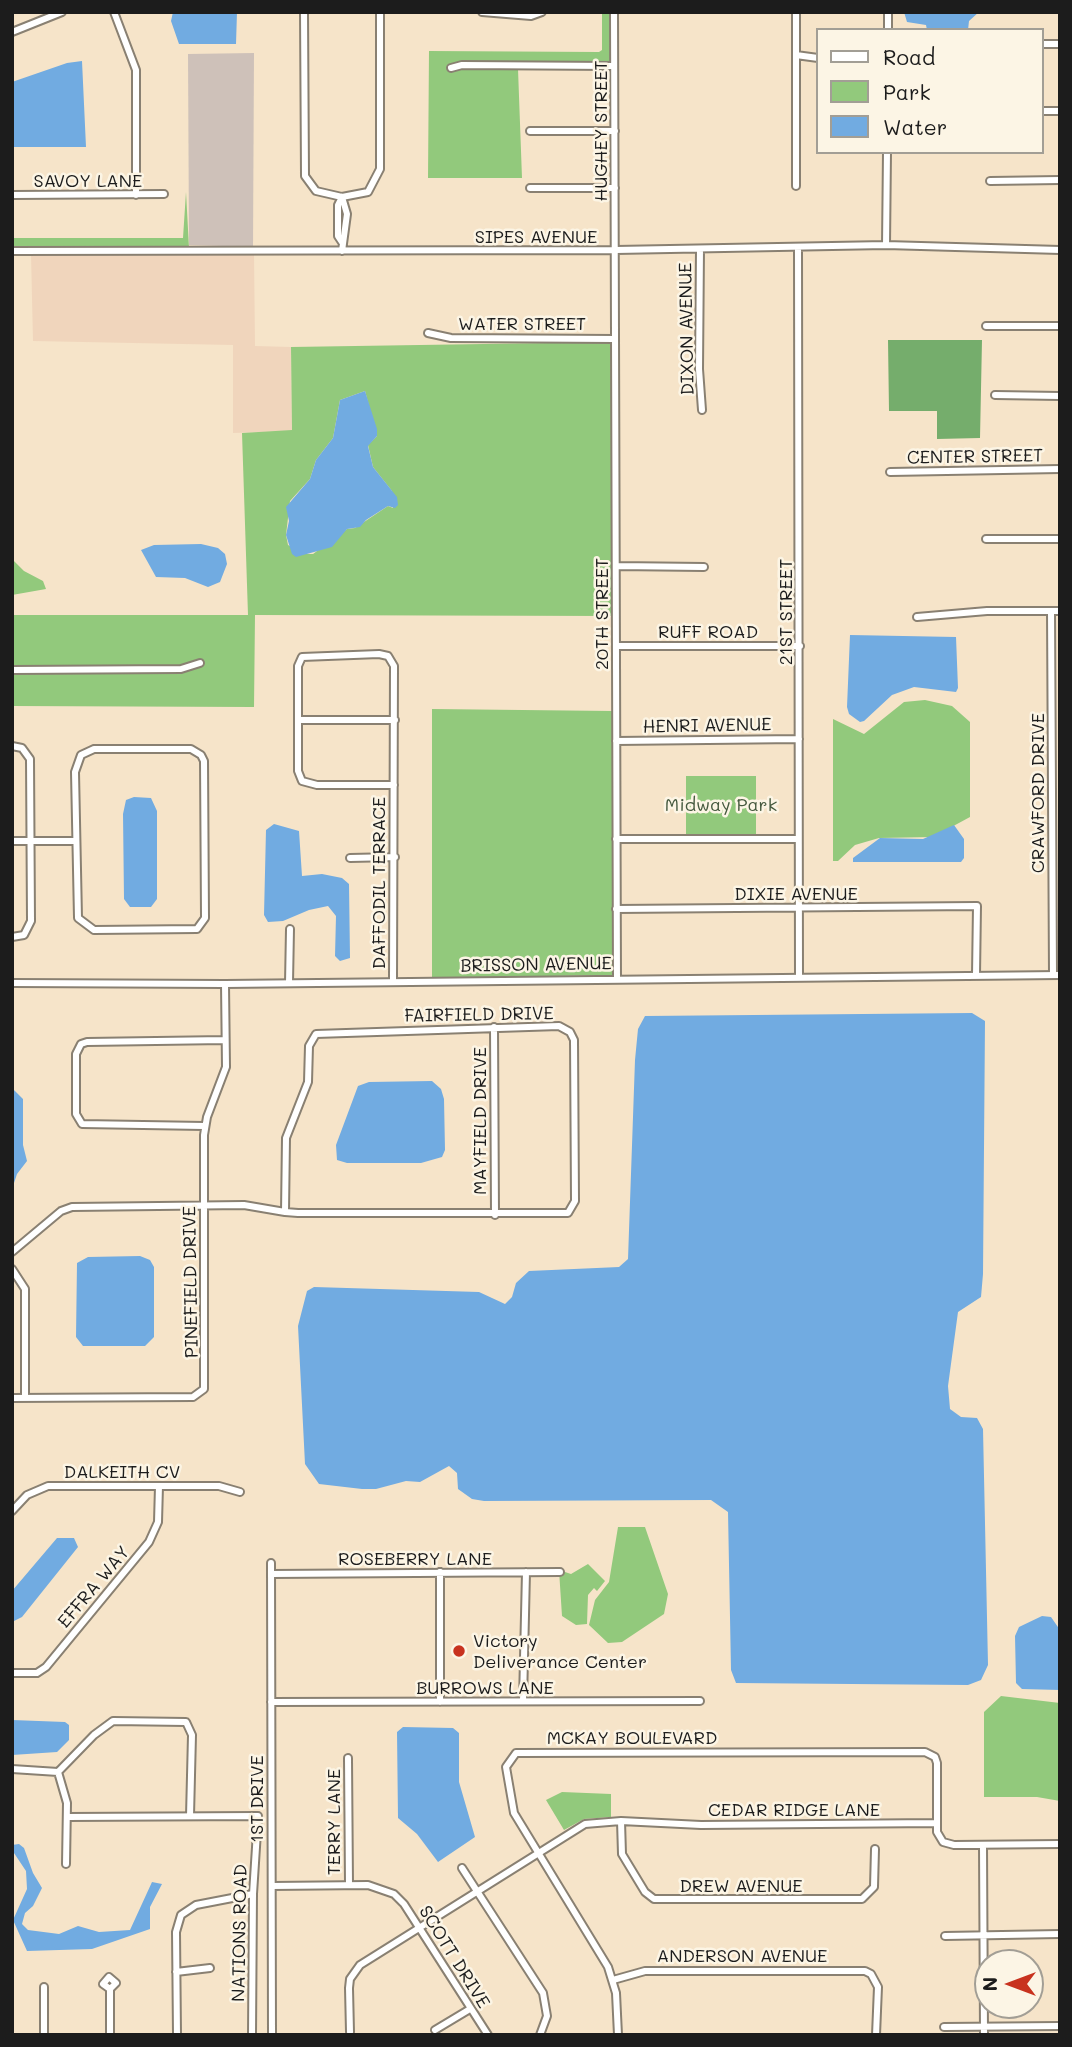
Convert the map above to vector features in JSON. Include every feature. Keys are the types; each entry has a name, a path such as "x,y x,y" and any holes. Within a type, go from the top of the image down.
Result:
{"street":[{"path":"12,32 62,12"},
{"path":"114,12 136,71 136,195"},
{"path":"304,12 305,176 316,191 342,197 368,192 380,169 380,12"},
{"path":"482,12 531,16 542,12"},
{"name":"HUGHEY STREET","path":"614,12 616,250"},
{"path":"796,12 796,186"},
{"path":"796,55 816,58"},
{"path":"451,68 462,65 614,66"},
{"path":"530,131 615,131"},
{"path":"886,245 887,154"},
{"path":"990,181 1060,180"},
{"path":"530,188 615,188"},
{"name":"SAVOY LANE","path":"12,195 164,194"},
{"path":"342,197 338,205 338,236 342,242 342,251"},
{"path":"342,197 346,205 346,236 342,242"},
{"path":"338,224 346,224"},
{"name":"SIPES AVENUE","path":"12,251 616,250 886,245 1060,250"},
{"name":"21ST STREET","path":"798,247 799,977"},
{"name":"DIXON AVENUE","path":"700,249 699,350 702,410"},
{"name":"20TH STREET","path":"616,250 617,978"},
{"path":"986,326 1060,326"},
{"name":"WATER STREET","path":"428,333 451,338 615,338"},
{"path":"995,395 1060,396"},
{"name":"CENTER STREET","path":"890,472 1060,469"},
{"path":"986,539 1060,539"},
{"path":"616,566 704,566"},
{"path":"916,617 987,611 1060,611"},
{"name":"CRAWFORD DRIVE","path":"1051,611 1056,975"},
{"name":"RUFF ROAD","path":"616,646 800,646"},
{"name":"DAFFODIL TERRACE","path":"393,981 395,720 394,666 388,656 306,655 298,666 298,771 302,782 317,785 394,785"},
{"path":"12,670 181,669 200,663"},
{"path":"298,720 395,720"},
{"name":"HENRI AVENUE","path":"616,741 799,739"},
{"path":"12,747 22,748 30,759 30,929 24,936 12,937"},
{"path":"94,749 197,750 204,761 203,924 190,931 87,928 78,918 76,909 76,841 75,772 81,755 94,749"},
{"path":"616,839 797,839"},
{"path":"12,841 76,841"},
{"path":"350,858 394,857"},
{"name":"DIXIE AVENUE","path":"616,909 977,906 976,975"},
{"path":"289,929 289,983"},
{"name":"BRISSON AVENUE","path":"12,984 1056,975"},
{"name":"PINEFIELD DRIVE","path":"12,1398 193,1397 204,1389 204,1126 225,1074 225,984"},
{"name":"FAIRFIELD DRIVE","path":"12,1252 66,1208 244,1205 285,1212 495,1215 568,1213 575,1201 573,1040 570,1032 559,1026 316,1034 309,1046 308,1082 286,1138 285,1212"},
{"name":"MAYFIELD DRIVE","path":"494,1027 495,1215"},
{"path":"204,1126 82,1124 76,1114 76,1054 81,1044 87,1042 225,1040"},
{"path":"12,1269 25,1289 25,1398"},
{"name":"DALKEITH CV","path":"12,1511 27,1495 48,1486 219,1486 240,1492"},
{"name":"EFFRA WAY","path":"12,1673 37,1673 46,1667 149,1542 158,1522 159,1486"},
{"name":"1ST DRIVE","path":"271,1563 272,2035"},
{"path":"523,1702 526,1572"},
{"name":"ROSEBERRY LANE","path":"271,1574 560,1572"},
{"path":"440,1573 440,1702"},
{"name":"BURROWS LANE","path":"271,1702 700,1702"},
{"path":"12,1769 58,1772 94,1735 113,1721 186,1722 192,1735 190,1816 66,1817"},
{"name":"MCKAY BOULEVARD","path":"618,2035 618,2006 614,1980 602,1956 513,1813 506,1776 509,1759 521,1752 925,1752 935,1757 937,1763 937,1824"},
{"name":"TERRY LANE","path":"348,1758 349,1885"},
{"path":"58,1772 65,1794 66,1864"},
{"name":"NATIONS ROAD","path":"190,1816 258,1816 253,1894 252,2035"},
{"name":"CEDAR RIDGE LANE","path":"350,2032 349,1988 355,1970 536,1852 585,1824 621,1821 701,1825 937,1824"},
{"name":"DREW AVENUE","path":"621,1821 622,1854 645,1892 654,1899 862,1899 874,1887 876,1849"},
{"path":"937,1824 939,1838 943,1842 983,1845 1060,1844"},
{"path":"983,1845 984,2031"},
{"path":"462,1868 542,1993 547,2016 540,2035"},
{"name":"SCOTT DRIVE","path":"272,1886 349,1885 382,1888 394,1894 419,1927 488,2035"},
{"path":"177,2035 178,1921 187,1909 253,1894"},
{"path":"946,1936 1060,1934"},
{"path":"176,1972 210,1968"},
{"name":"ANDERSON AVENUE","path":"614,1980 645,1970 857,1969 871,1975 878,1987 876,2035"},
{"path":"44,1987 44,2035"},
{"path":"110,1989 110,2035"},
{"path":"435,2030 470,2010"},
{"path":"944,2027 984,2031 1060,2026"}],"shaded area":[{"path":"254,53 253,247 189,245 188,54"},
{"path":"31,254 254,254 255,346 291,347 292,431 233,433 233,345 33,341"}],"green space":[{"path":"602,12 611,12 610,63 462,62 447,66 449,71 462,68 518,69 522,178 428,178 429,51 599,52 602,50"},
{"path":"186,192 189,248 12,248 12,238 183,238"},
{"path":"888,340 982,340 980,438 937,439 937,411 889,411"},
{"path":"612,342 612,616 255,615 254,707 12,706 12,673 180,672 204,664 201,659 180,666 12,667 12,615 248,615 242,433 292,430 291,347","holes":["365,391 377,436 368,445 373,467 392,491 393,508 388,506 355,528 347,529 313,554 305,554 288,545 286,535 290,501 310,479 316,460 333,438 340,400"]},
{"path":"12,559 24,571 43,581 46,589 12,595"},
{"path":"925,700 952,706 970,722 970,817 933,837 879,838 855,845 838,861 833,861 833,719 864,734 904,702"},
{"path":"432,709 612,711 614,975 432,978"},
{"name":"Midway Park","path":"686,776 756,776 756,834 686,835"},
{"path":"618,1527 645,1527 668,1594 664,1614 622,1642 608,1643 589,1625 595,1600 609,1582"},
{"path":"588,1564 605,1581 597,1591 594,1588 588,1595 587,1624 576,1625 562,1616 559,1570 571,1574"},
{"path":"1001,1696 1060,1703 1060,1801 1037,1797 984,1797 984,1712"},
{"path":"562,1792 611,1794 611,1817 584,1819 564,1830 546,1800"}],"water":[{"path":"173,12 237,12 236,44 179,44 171,21"},
{"path":"904,12 979,12 969,21 968,28 927,28 926,25 907,22"},
{"path":"82,61 86,147 12,147 12,82 67,63"},
{"path":"365,391 377,429 377,436 368,446 373,467 397,497 398,505 395,508 388,506 360,527 347,529 332,547 296,557 292,554 286,535 289,521 286,507 310,479 316,460 333,438 340,400"},
{"path":"201,544 218,548 225,554 227,564 220,582 208,587 185,578 156,577 141,550 154,545"},
{"path":"850,635 956,637 956,692 914,687 892,695 860,722 849,714 847,707"},
{"path":"134,797 151,798 157,811 157,899 151,907 130,907 124,899 123,814 126,800"},
{"path":"274,824 299,831 302,876 322,874 342,878 349,884 350,958 340,961 335,956 336,916 328,906 309,910 283,921 268,922 264,915 266,830"},
{"path":"954,825 964,839 964,858 961,862 853,862 853,858 880,838 923,839"},
{"path":"972,1013 985,1021 983,1274 981,1297 958,1312 948,1386 950,1409 961,1417 977,1418 983,1429 988,1665 981,1680 968,1685 736,1683 731,1670 728,1512 711,1500 484,1501 472,1499 458,1489 457,1473 449,1466 420,1482 406,1481 376,1489 362,1489 319,1484 305,1464 298,1326 307,1291 314,1287 479,1292 505,1304 512,1297 516,1283 529,1271 619,1267 628,1259 635,1060 638,1029 645,1016"},
{"path":"432,1081 441,1089 444,1099 445,1150 442,1157 421,1163 347,1163 337,1160 336,1145 358,1086 369,1082"},
{"path":"12,1088 23,1099 23,1145 27,1161 17,1174 12,1189"},
{"path":"140,1256 150,1260 154,1267 154,1337 145,1346 83,1346 76,1337 77,1263 88,1257"},
{"path":"57,1538 74,1538 78,1547 22,1617 12,1622 12,1591"},
{"path":"1042,1616 1051,1617 1060,1630 1060,1690 1022,1689 1016,1683 1015,1636 1019,1627"},
{"path":"12,1720 65,1722 69,1725 69,1740 57,1752 12,1755"},
{"path":"403,1727 453,1728 459,1733 459,1782 475,1837 438,1862 417,1834 398,1818 397,1732"},
{"path":"19,1844 24,1848 42,1888 33,1906 25,1913 22,1924 28,1930 59,1934 78,1926 99,1932 130,1930 152,1882 162,1884 150,1907 150,1929 92,1949 27,1951 13,1920 27,1889 26,1871 12,1850 12,1845"}],"place":[{"name":"Victory Deliverance Center","path":"459,1651"}]}
